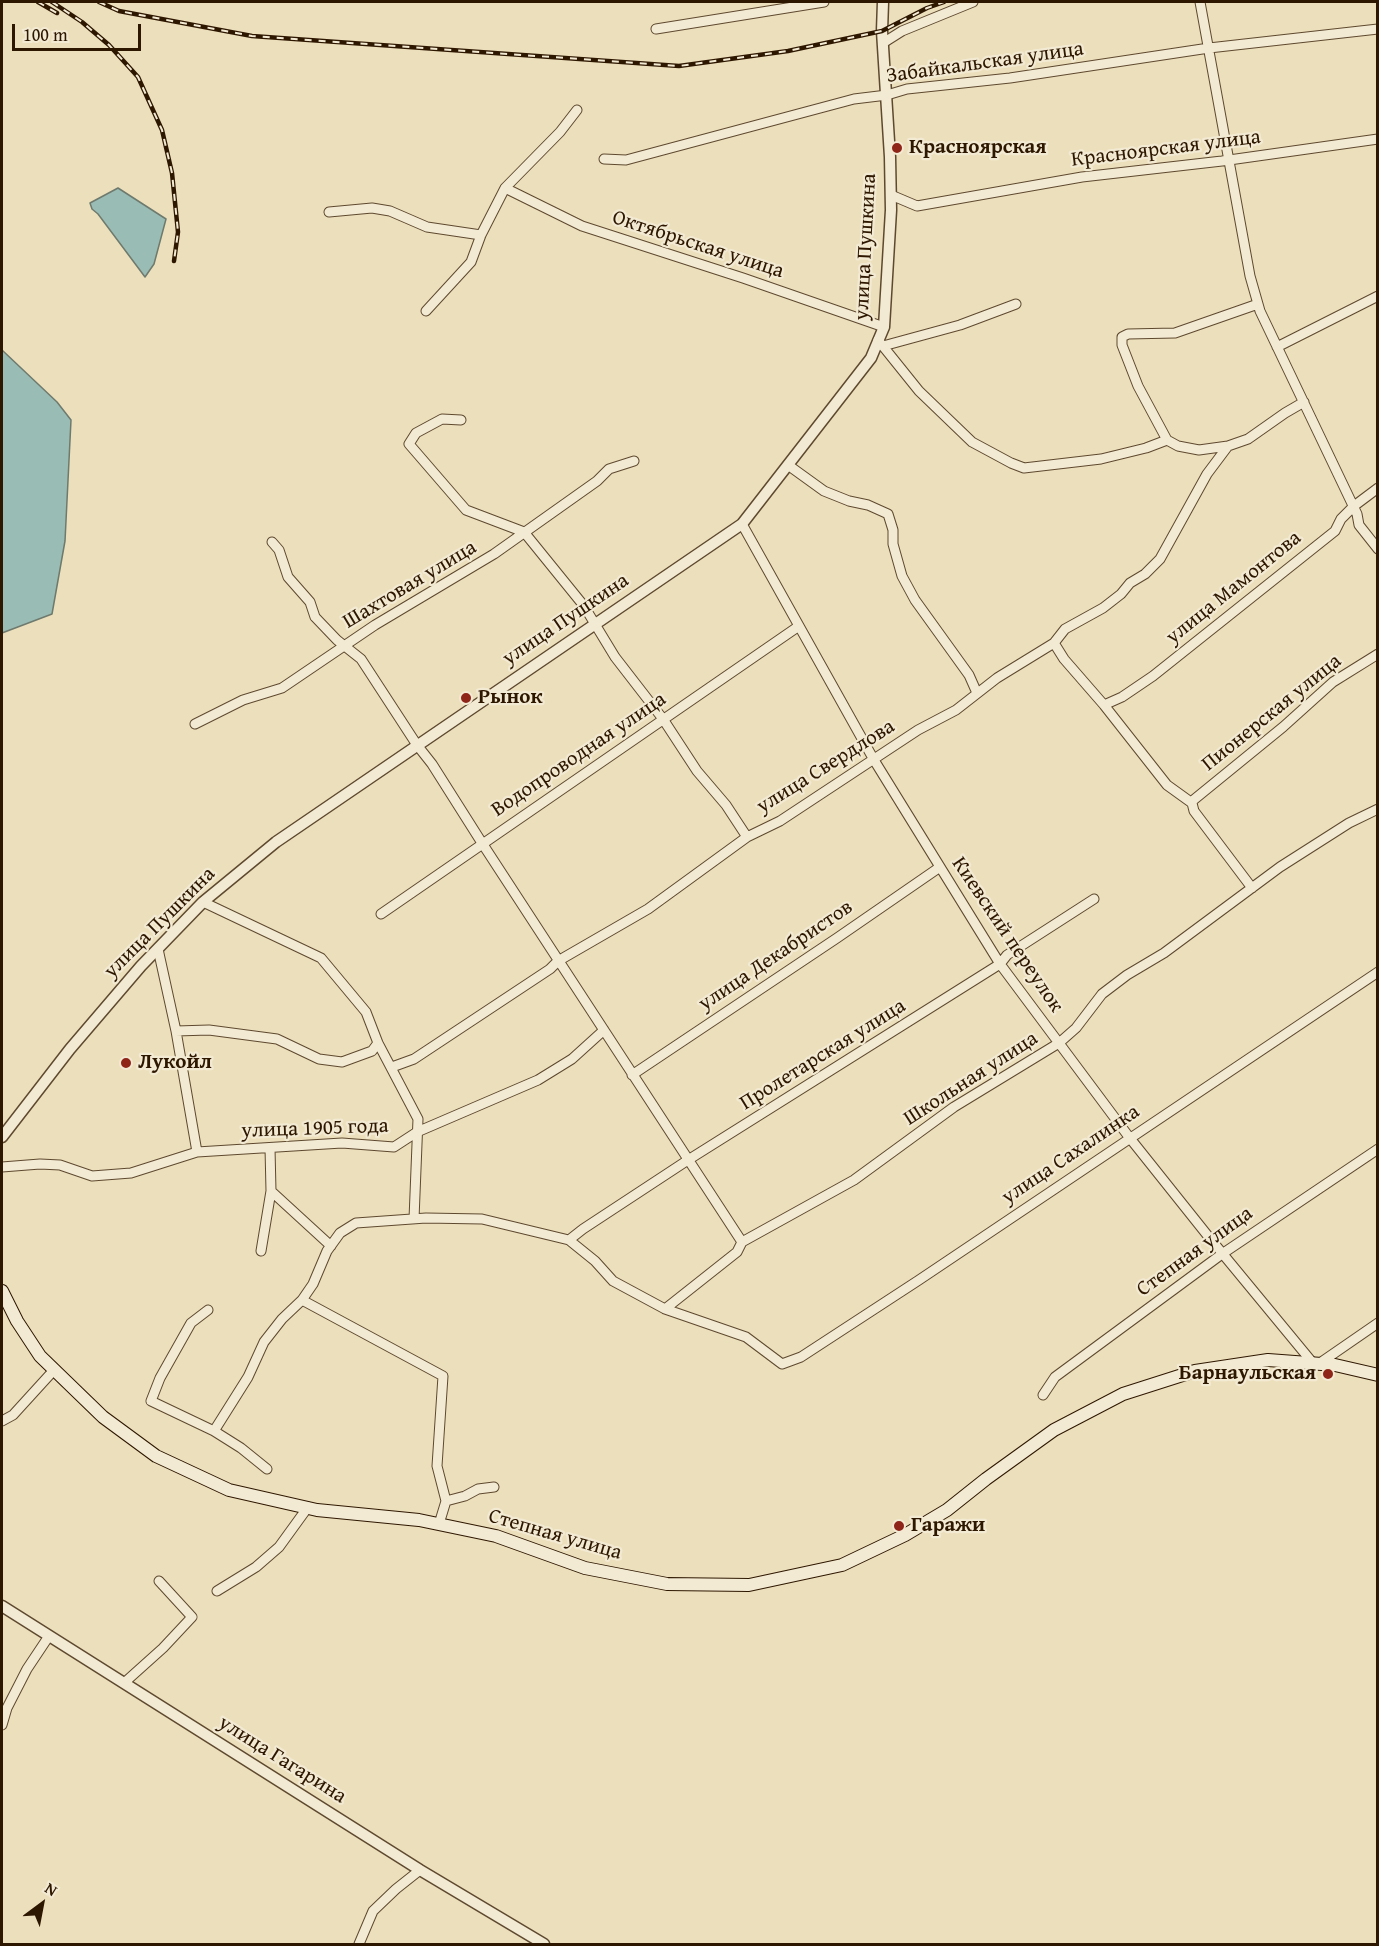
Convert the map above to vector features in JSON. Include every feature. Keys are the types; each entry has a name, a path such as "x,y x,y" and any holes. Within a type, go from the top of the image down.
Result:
{"main road":[{"name":"Степная улица","path":"2,1291 40,1356 103,1417 156,1456 229,1490 308,1508 419,1520 496,1536 585,1568 667,1584 749,1585 842,1565 905,1535 947,1510 1054,1430 1123,1394 1195,1371 1268,1360 1335,1365 1377,1375"}],"street":[{"path":"656,29 824,2"},
{"name":"улица Пушкина","path":"2,1137 70,1049 202,903 276,842 742,524 788,465 871,358 880,343 884,327 891,195 883,2"},
{"path":"883,43 902,31 973,2"},
{"path":"1200,2 1250,276 1258,304 1358,514 1359,525 1377,549"},
{"name":"Забайкальская улица","path":"604,159 626,160 854,99 887,95 907,89 1010,78 1209,48 1377,28"},
{"path":"426,311 471,262 480,235 505,188 560,132 577,110"},
{"name":"Красноярская улица","path":"891,195 917,206 1082,177 1377,140"},
{"name":"Октябрьская улица","path":"505,188 582,226 884,327"},
{"path":"329,212 372,208 428,226 480,235"},
{"path":"1277,347 1377,296"},
{"path":"1016,304 960,325 880,343 919,391 972,442 1024,468 1101,459 1146,448 1167,440"},
{"path":"1258,304 1175,333 1128,334 1122,337 1122,345 1138,386 1167,440 1178,446 1199,450 1228,446 1248,439 1304,402"},
{"path":"461,420 442,419 416,433 409,444 466,510 524,532 584,606 615,657 663,719 697,771 726,805 747,837"},
{"name":"улица Свердлова","path":"392,1067 414,1059 550,969 558,961 648,909 747,837 780,821 918,730 956,710 996,678 1054,643 1065,629 1103,608 1160,559 1207,474 1228,446"},
{"name":"Шахтовая улица","path":"195,724 243,700 282,688 375,625 494,554 597,482 609,469 634,461"},
{"path":"788,465 824,491 888,514 894,530 893,544 902,576 915,600 969,675 977,693"},
{"name":"улица Мамонтова","path":"1104,705 1122,697 1162,669 1335,531 1341,519 1377,488"},
{"name":"Киевский переулок","path":"742,524 874,760 1000,964 1129,1137 1222,1254 1316,1363"},
{"path":"272,542 279,550 288,577 309,602 315,617 344,646 361,659 432,764 742,1242"},
{"name":"Водопроводная улица","path":"381,914 799,626"},
{"path":"1054,643 1064,659 1104,705 1167,786 1191,802 1194,811 1252,888"},
{"name":"Пионерская улица","path":"1191,802 1283,727 1333,682 1377,654"},
{"name":"Школьная улица","path":"665,1309 737,1252 742,1242 854,1180 954,1107 1059,1043 1077,1028 1102,994 1127,975 1164,953 1280,867 1349,823 1377,809"},
{"name":"улица Декабристов","path":"632,1075 940,867"},
{"name":"Пролетарская улица","path":"569,1240 583,1228 688,1160 1000,964 1007,955 1094,899"},
{"path":"202,903 321,958 366,1012 378,1043 418,1119 414,1219"},
{"path":"158,949 176,1031 197,1152"},
{"name":"улица Сахалинка","path":"665,1309 746,1338 782,1364 801,1357 1377,972"},
{"path":"176,1031 209,1030 277,1039 319,1059 342,1062 372,1051 378,1043"},
{"name":"улица 1905 года","path":"2,1167 60,1165 92,1176 131,1173 197,1152 342,1143 394,1147 417,1132 538,1080 572,1059 604,1030"},
{"path":"261,1251 271,1191 270,1148"},
{"name":"Степная улица","path":"1043,1395 1055,1377 1222,1254 1377,1149"},
{"path":"271,1191 329,1248"},
{"path":"214,1431 248,1377 264,1342 282,1319 302,1300 313,1284 329,1248 340,1233 356,1223 414,1219 482,1219 569,1240 595,1261 613,1281 665,1309"},
{"path":"302,1300 443,1376 437,1466 446,1501 439,1524"},
{"path":"208,1310 191,1323 160,1378 151,1401 214,1431 241,1448 267,1469"},
{"path":"1316,1363 1377,1323"},
{"path":"2,1421 13,1414 54,1370"},
{"path":"446,1501 465,1496 478,1489 494,1487"},
{"path":"217,1591 256,1567 279,1547 308,1508"},
{"path":"124,1683 163,1648 192,1617 159,1581"},
{"name":"улица Гагарина","path":"2,1606 420,1870 544,1944"},
{"path":"2,1725 7,1708 27,1669 49,1636"},
{"path":"358,1944 373,1911 420,1870"}],"water":[{"path":"118,188 166,219 154,264 145,277 92,209 90,203"},
{"path":"2,350 57,402 71,420 65,541 52,614 2,633"}],"railway":[{"path":"38,2 57,13"},
{"path":"52,2 82,22 109,45 138,77 162,130 172,173 178,232 174,261"},
{"path":"99,2 119,11 252,36 679,66 788,51 882,31 944,2"}],"place":[{"name":"Красноярская","path":"897,148"},
{"name":"Рынок","path":"466,698"},
{"name":"Лукойл","path":"126,1063"},
{"name":"Барнаульская","path":"1328,1374"},
{"name":"Гаражи","path":"899,1526"}]}
